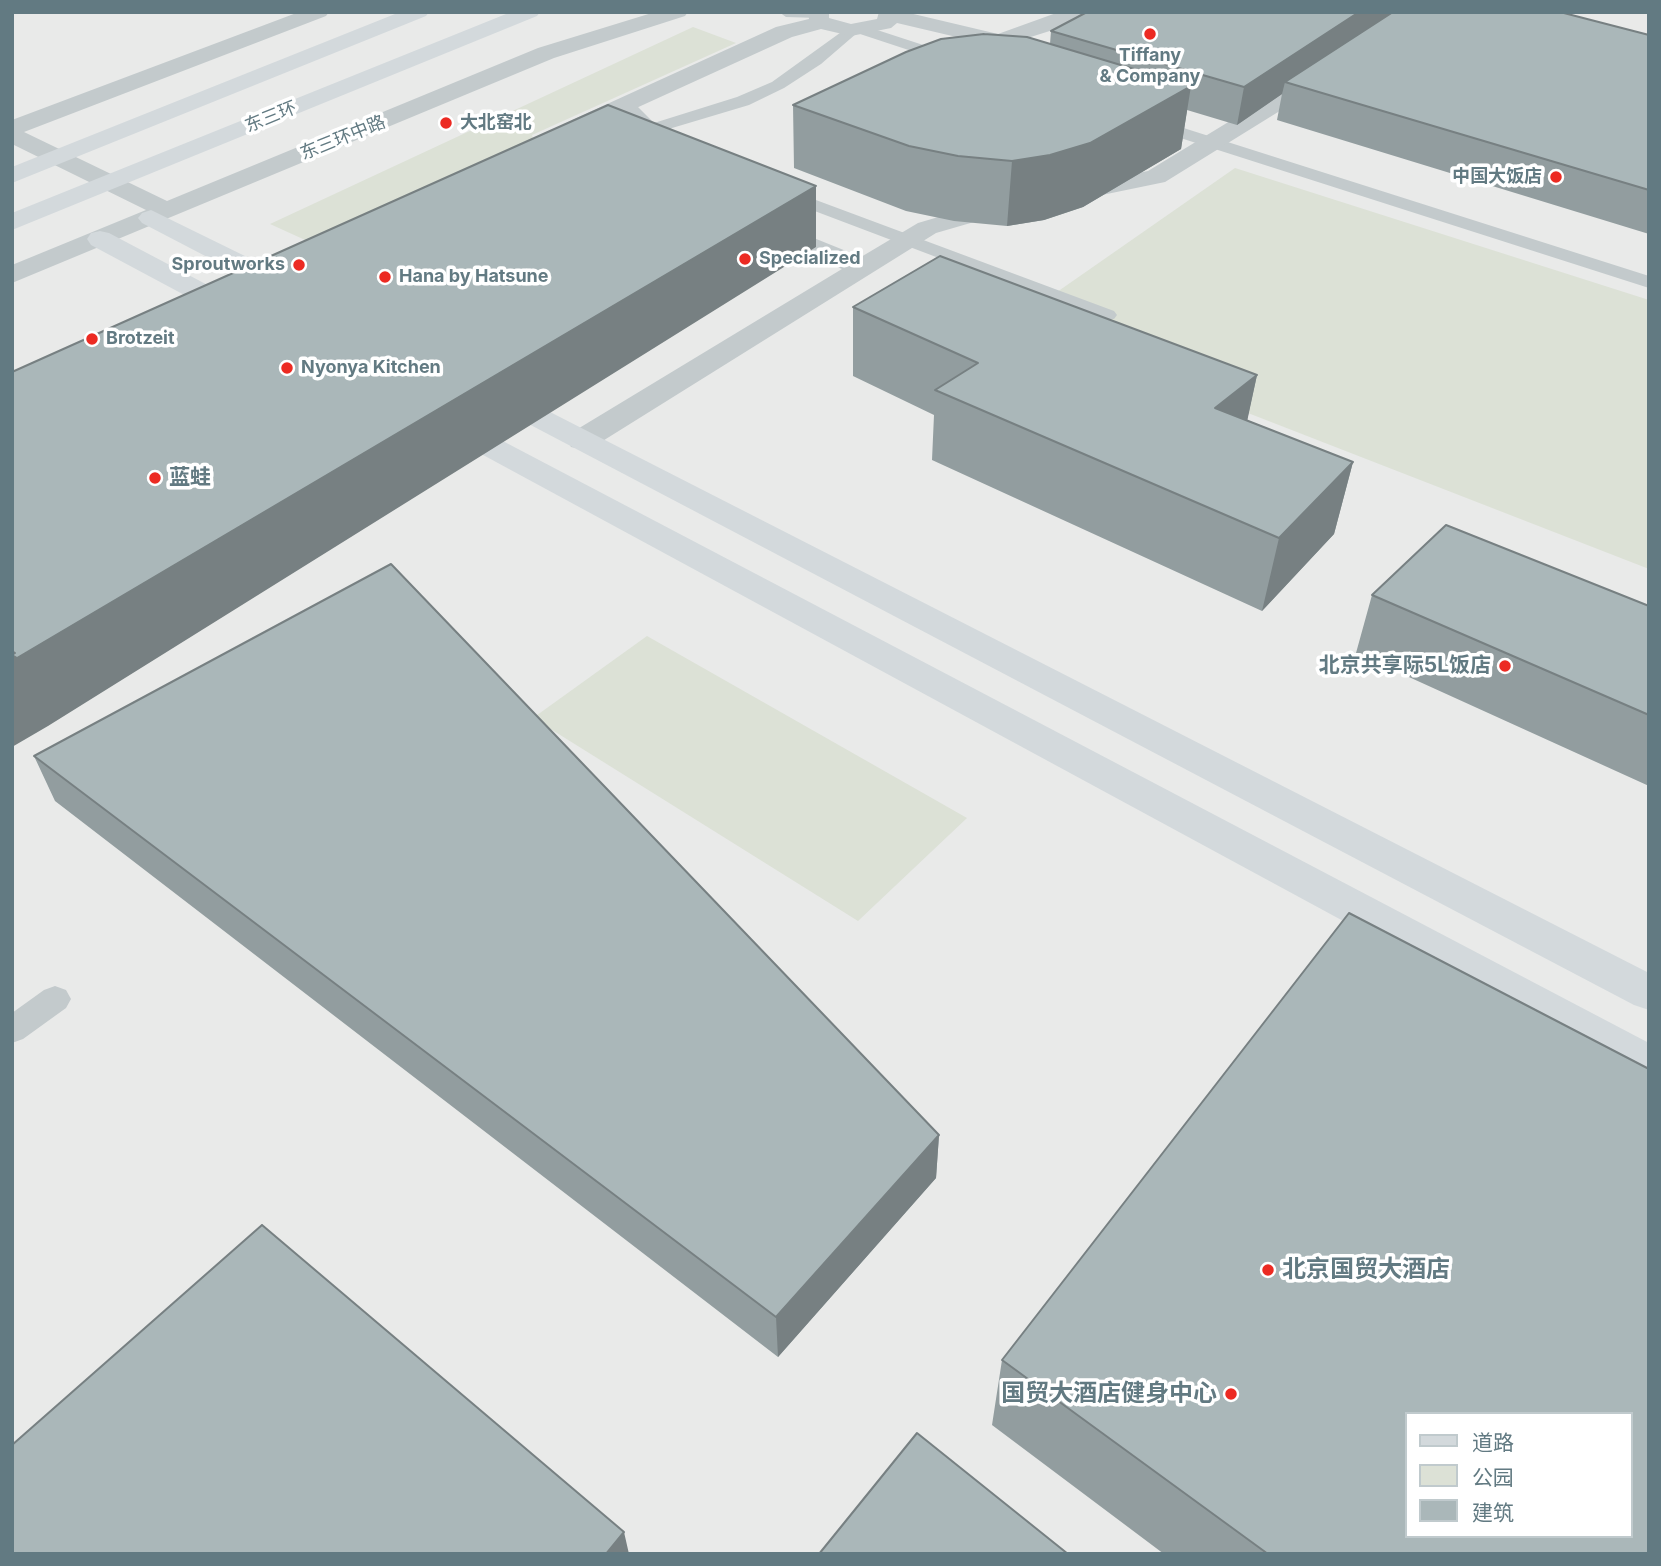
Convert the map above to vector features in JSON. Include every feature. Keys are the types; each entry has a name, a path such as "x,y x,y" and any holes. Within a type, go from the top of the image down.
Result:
{"main road":[{"name":"东三环","path":"12,176 419,12"},
{"name":"东三环","path":"12,222 530,12"},
{"path":"159,214 313,297"},
{"path":"100,239 251,327"},
{"path":"472,383 1649,993"},
{"path":"422,411 1649,1065"}],"street":[{"path":"12,128 319,12"},
{"name":"东三环中路","path":"12,275 546,53 678,12"},
{"path":"586,153 579,150 568,135 580,125 820,16 857,30 884,24 889,14 999,41 1049,25 1076,12"},
{"path":"1049,197 1156,177 1342,63"},
{"path":"25,102 50,114"},
{"path":"12,135 159,214"},
{"path":"582,440 927,228 1023,202"},
{"path":"739,216 864,268"}],"lane":[{"path":"786,12 820,16"},
{"path":"623,150 648,134 743,101 778,85 857,30 967,64"},
{"path":"625,104 648,134 670,150"},
{"path":"1134,118 1649,282"},
{"path":"758,183 1107,315"},
{"path":"12,1030 55,999"}],"shaded area":[{"path":"12,12 1649,12 1649,1554 12,1554"}],"green space":[{"path":"693,27 736,43 532,135 540,169 349,260 270,224"},
{"path":"1235,168 1649,300 1649,569 1014,322"},
{"path":"647,636 967,818 858,921 533,718"}],"building":[{"path":"1087,12 1359,12 1244,87 1051,31"},
{"name":"中国大饭店","path":"1393,12 1560,12 1649,35 1649,190 1285,82"},
{"path":"984,34 1027,37 1191,86 1090,143 1050,155 1012,161 958,156 909,146 793,105 906,52 941,39"},
{"path":"608,105 816,186 17,658 12,655 15,653 12,651 12,372"},
{"path":"940,256 1257,375 1215,408 1353,462 1279,538 935,390 978,363 853,307"},
{"path":"1446,525 1649,606 1649,715 1372,595"},
{"path":"391,564 939,1135 776,1317 34,756"},
{"path":"1349,913 1649,1069 1649,1554 1268,1554 1002,1360"},
{"path":"262,1225 624,1532 606,1554 12,1554 12,1445"},
{"path":"917,1433 1068,1554 819,1554"}],"place":[{"name":"Tiffany & Company","path":"1150,34"},
{"name":"大北窑北","path":"446,123"},
{"name":"中国大饭店","path":"1556,177"},
{"name":"Specialized","path":"745,259"},
{"name":"Sproutworks","path":"299,265"},
{"name":"Hana by Hatsune","path":"385,277"},
{"name":"Brotzeit","path":"92,339"},
{"name":"Nyonya Kitchen","path":"287,368"},
{"name":"蓝蛙","path":"155,478"},
{"name":"北京共享际5L饭店","path":"1505,666"},
{"name":"北京国贸大酒店","path":"1268,1270"},
{"name":"国贸大酒店健身中心","path":"1231,1394"}]}
